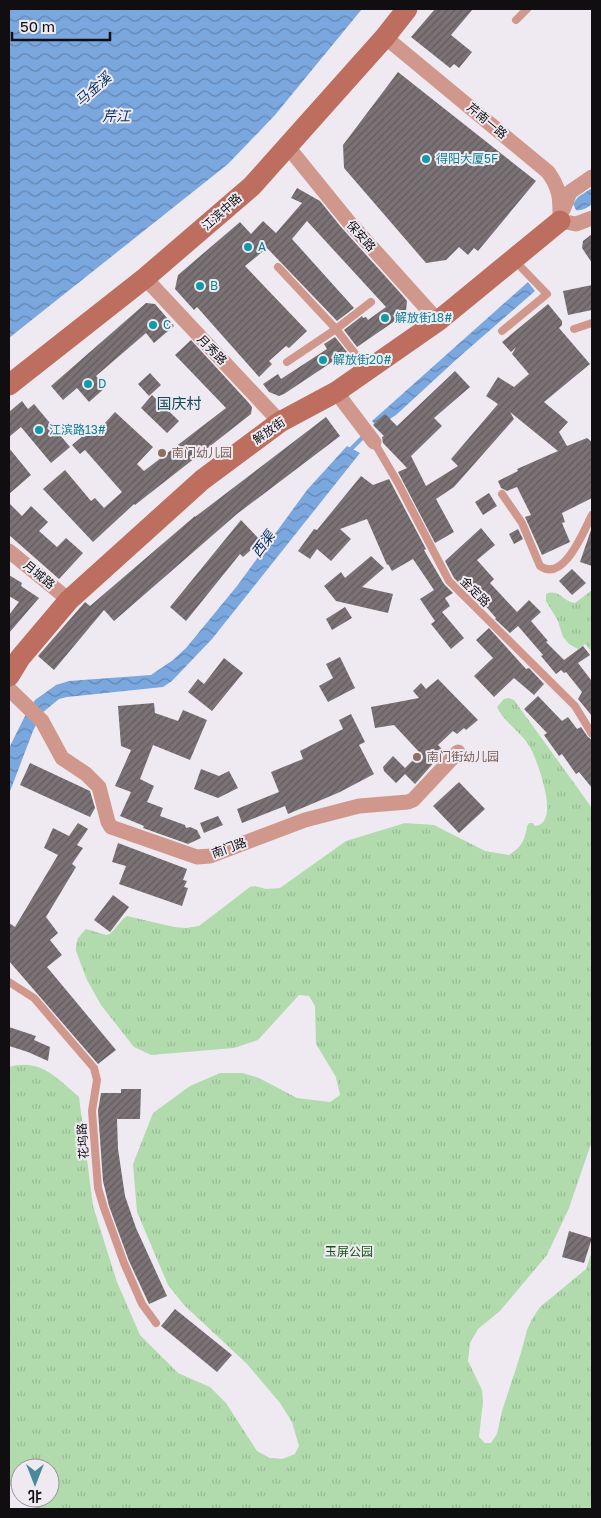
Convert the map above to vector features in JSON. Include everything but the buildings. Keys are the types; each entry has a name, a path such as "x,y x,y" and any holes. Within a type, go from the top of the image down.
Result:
{"street":[{"name":"江滨中路","path":"9,385 145,278 252,186 385,37 407,9"},
{"name":"芹南一路","path":"385,37 548,172 557,185 560,198 560,221"},
{"name":"保安路","path":"288,147 348,221 438,321"},
{"path":"592,177 570,192 560,221 576,224 592,218"},
{"name":"解放街","path":"9,676 20,658 68,600 202,480 280,422 336,392 438,321 560,221"},
{"name":"月秀路","path":"145,278 280,422"},
{"path":"336,392 374,442"},
{"name":"月城路","path":"9,551 68,600"},
{"name":"南门路","path":"9,689 42,721 62,758 86,774 99,787 111,827 197,857 210,856 305,820 350,808 413,800 458,752"}],"lane":[{"path":"516,20 527,9"},
{"path":"502,331 546,294 514,259"},
{"path":"278,267 336,329 367,370"},
{"path":"287,362 336,329 371,302"},
{"path":"574,329 592,323"},
{"name":"金定路","path":"374,442 398,483 449,581 575,706 592,734"},
{"path":"502,494 522,523 540,566 544,569 551,569 562,564 568,558 592,515"},
{"name":"花坞路","path":"9,982 34,998 94,1068 97,1080 92,1111 98,1188 124,1263 142,1304 156,1323"}],"green space":[{"path":"592,590 592,652 585,644 578,649 569,644 563,637 558,621 546,601 546,594 558,594 575,603"},
{"name":"玉屏公园","path":"504,699 514,700 592,808 592,1141 569,1208 547,1255 500,1311 478,1329 470,1343 468,1361 482,1390 483,1401 479,1437 485,1443 491,1443 497,1434 502,1411 532,1319 540,1307 586,1269 592,1251 592,1509 36,1508 60,1508 60,1458 10,1458 10,1485 9,1484 9,1067 30,1065 39,1068 55,1077 79,1097 93,1206 117,1282 140,1335 178,1373 210,1387 226,1403 257,1451 270,1458 282,1459 295,1454 299,1446 292,1422 280,1403 247,1364 184,1305 168,1285 137,1212 133,1164 153,1113 190,1086 220,1073 242,1073 259,1078 297,1098 330,1102 340,1095 336,1077 316,1044 315,1006 309,996 299,995 258,1040 234,1048 151,1055 134,1047 101,1005 87,980 76,951 78,938 86,929 106,935 110,934 127,916 174,927 199,926 250,887 280,888 346,841 405,823 434,825 485,851 509,855 521,844 529,823 533,823 535,826 543,823 547,804 542,779 528,743 504,718 497,707"}],"water":[{"name":"芹江","path":"9,9 362,9 275,115 228,164 9,338"},
{"path":"592,188 592,204 584,209 576,210 573,204 578,197"},
{"path":"528,282 535,291 396,415 377,427 372,421"},
{"path":"347,446 360,453 212,639 172,681 163,687 59,699 42,713 33,731 9,794 9,748 35,700 56,685 69,681 151,675 173,660 186,648 237,586 307,490"}],"waterway":[{"name":"西渠","path":"348,452 364,436"}],"place":[{"name":"得阳大厦5F","path":"426,159"},
{"name":"A","path":"248,247"},
{"name":"B","path":"200,286"},
{"name":"解放街18#","path":"385,318"},
{"name":"C","path":"153,325"},
{"name":"解放街20#","path":"323,360"},
{"name":"D","path":"88,384"},
{"name":"江滨路13#","path":"39,430"},
{"name":"南门幼儿园","path":"162,453"},
{"name":"南门街幼儿园","path":"417,757"}],"district":[{"name":"国庆村","path":"179,404"}],"water label":[{"name":"马金溪","path":"93,89"}]}
